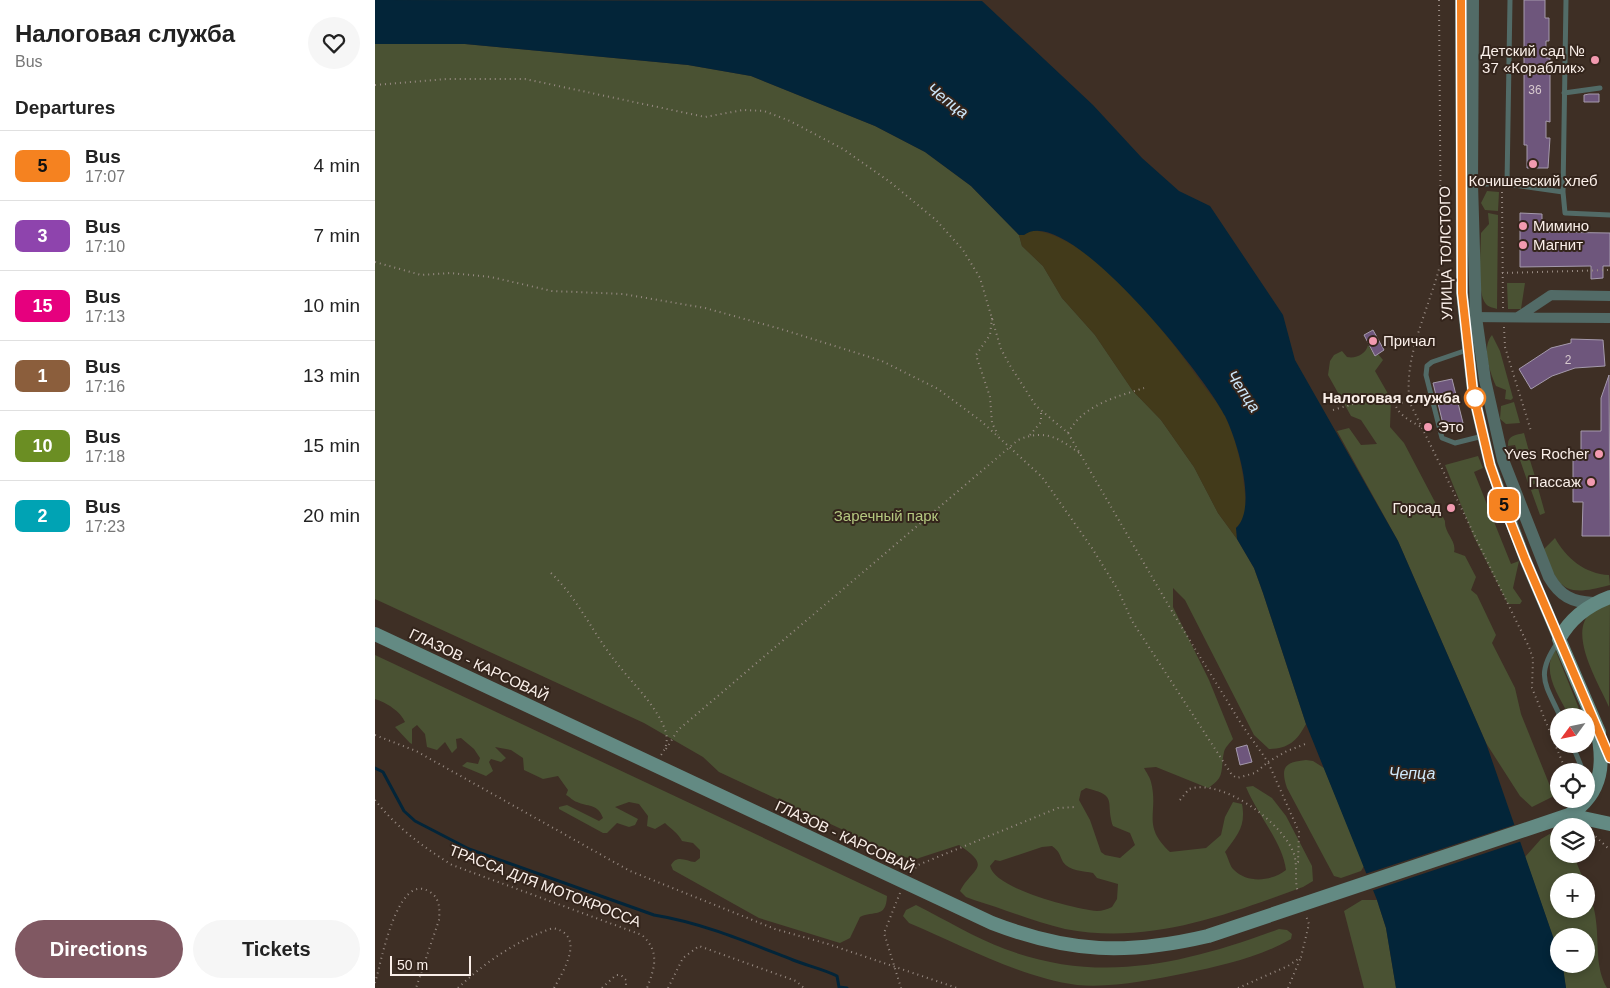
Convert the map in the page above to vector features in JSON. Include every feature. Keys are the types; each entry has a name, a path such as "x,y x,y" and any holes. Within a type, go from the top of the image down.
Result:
{"main road":[{"path":"1610,598 1593,603 1571,622 1559,639 1610,758"},
{"name":"ГЛАЗОВ - КАРСОВАЙ","path":"375,634 904,882 1015,932 1060,944 1102,949 1163,946 1208,936 1546,823 1569,814 1576,808"},
{"path":"1595,785 1602,762 1602,748 1596,725"},
{"path":"1569,814 1610,824"}],"street":[{"name":"УЛИЦА ТОЛСТОГО","path":"1461,0 1467,184 1469,317 1467,350 1483,436 1505,508 1559,639"},
{"name":"УЛИЦА ТОЛСТОГО","path":"1467,184 1473,0"},
{"path":"1518,317 1551,295 1610,296"},
{"name":"УЛИЦА ТОЛСТОГО","path":"1469,317 1503,460 1549,577 1560,594 1577,602 1593,603"},
{"path":"1469,317 1610,318"}],"lane":[{"path":"1504,184 1510,0"},
{"path":"1565,0 1563,192 1565,214 1610,215"},
{"path":"1564,93 1600,88"},
{"path":"1467,184 1504,184 1563,192"},
{"path":"1467,350 1432,362 1427,366 1426,375 1442,438 1455,443 1483,436"},
{"path":"1557,708 1547,686 1543,667 1559,639"}],"path":[{"path":"1439,0 1441,261 1435,288 1418,331 1407,389 1410,403 1421,427 1529,648 1533,659 1532,688 1550,731"},
{"path":"375,85 447,79 525,79 705,117 753,109 764,111 790,121 843,149 891,182 936,220 963,250 980,278 1001,349 1036,406 1068,433 1173,613 1243,726 1268,762 1299,832 1298,862 1296,864"},
{"path":"1504,184 1502,272 1505,348 1531,431"},
{"path":"375,262 421,275 450,273 491,277 552,291 633,295 740,317 882,361 937,389 999,437 1042,477 1092,548 1118,590 1133,620 1232,775 1237,778 1247,776 1287,751 1307,743"},
{"path":"1502,272 1610,270"},
{"path":"992,314 990,334 975,355 990,397 992,423 999,437"},
{"path":"1068,433 1074,421 1091,409 1112,397 1144,388"},
{"path":"1333,410 1360,402 1410,403"},
{"path":"1395,402 1403,415 1421,427"},
{"path":"1030,435 1041,422 1041,410"},
{"path":"654,765 679,730 1018,440 1030,435 1049,435 1083,457"},
{"path":"551,573 575,601 612,657 654,710 665,732 666,749"},
{"path":"375,735 423,755 630,870 775,929 957,988"},
{"path":"1180,800 1189,789 1205,788 1245,803 1266,817 1281,834 1293,853 1296,864 1297,887"},
{"name":"ТРАССА ДЛЯ МОТОКРОССА","path":"375,800 388,816 425,849 452,865 642,935 652,945 655,958 647,988"},
{"path":"901,988 884,933 904,882 918,865 1058,808 1075,807"},
{"path":"1595,836 1610,850"},
{"path":"375,983 397,909 407,894 415,889 425,889 433,893 440,908 439,920 416,988"},
{"path":"1288,988 1301,957 1309,924"},
{"path":"458,988 474,973 508,949 529,936 553,928 565,932 570,940 572,949 569,961 555,988"},
{"path":"668,988 683,958 699,946 796,981 804,988"},
{"path":"1238,988 1288,966 1301,957"},
{"path":"602,988 616,975 621,975 625,980 626,988"}],"green space":[{"name":"Заречный парк","path":"375,44 465,44 688,65 751,76 875,126 925,152 971,186 1019,235 1022,246 1043,266 1062,298 1095,335 1133,391 1161,420 1194,467 1218,513 1237,539 1254,568 1306,724 1291,743 1276,749 1269,749 1254,735 1185,600 1173,588 1173,607 1209,680 1233,739 1226,747 1220,777 1208,788 1156,767 1144,768 1150,780 1153,793 1153,826 1161,843 1170,852 1206,848 1221,835 1225,817 1233,802 1242,804 1243,818 1240,830 1225,852 1230,864 1234,870 1246,877 1267,879 1274,877 1286,870 1284,860 1275,839 1246,787 1253,786 1272,798 1286,816 1312,866 1313,881 1303,887 1245,908 1216,917 1157,930 1127,933 1096,933 1065,929 1042,923 966,897 960,891 977,868 978,863 959,845 916,859 899,856 719,772 703,757 644,723 375,599","holes":["1086,788 1107,797 1113,826 1130,833 1135,845 1120,858 1105,855 1101,852 1090,820 1079,800 1081,791","1052,846 1058,852 1063,862 1069,867 1093,873 1097,878 1118,884 1117,899 1112,907 1097,911 1037,896 1005,882 995,874 990,866 995,860 1000,861 1042,847"]},
{"path":"1487,191 1499,192 1498,211 1485,210 1481,203"},
{"path":"1488,213 1498,215 1497,309 1485,303 1481,287 1481,233 1489,224"},
{"path":"1507,283 1525,283 1521,309 1508,309"},
{"path":"1492,335 1500,351 1513,398 1511,400 1505,399 1506,390 1496,386 1489,367 1487,346"},
{"path":"1368,345 1375,356 1378,354 1383,360 1375,371 1391,399 1390,427 1404,443 1445,521 1446,529 1454,544 1454,552 1465,556 1476,577 1471,590 1477,595 1496,635 1492,643 1515,688 1521,714 1550,786 1550,798 1532,807 1520,796 1486,743 1398,541 1337,431 1349,428 1361,445 1377,444 1361,420 1351,416 1328,375 1330,361 1334,355 1342,351 1347,357 1357,356"},
{"path":"1514,402 1520,423 1506,424 1500,419 1501,406"},
{"path":"1524,433 1530,455 1519,457 1515,445 1508,446 1508,442 1513,436"},
{"path":"1478,456 1483,468 1474,472 1511,564 1519,561 1513,588 1522,601 1520,604 1508,604 1474,537 1445,465"},
{"path":"1529,457 1537,483 1529,486 1520,460"},
{"path":"1538,488 1545,513 1540,515 1531,490"},
{"path":"1555,538 1577,564 1592,572 1609,575 1610,585 1595,589 1574,590 1560,582 1554,574 1543,550"},
{"path":"1610,602 1609,707 1592,672 1583,644 1582,632 1585,621 1592,612"},
{"path":"1555,649 1579,708 1565,708 1550,675 1551,658"},
{"path":"375,655 887,896 884,908 878,913 860,917 850,938 840,943 759,918 673,870 671,865 676,860 682,859 695,862 700,858 700,850 693,843 682,841 665,823 655,829 647,826 648,816 639,804 629,802 615,807 638,819 635,825 629,827 617,823 607,833 603,833 559,809 559,807 567,805 599,821 603,818 598,810 592,806 581,804 566,795 568,790 558,776 543,779 524,770 523,758 511,750 495,747 506,758 501,762 491,759 489,762 493,771 486,776 462,766 467,762 478,764 480,758 474,749 461,738 456,739 457,748 452,753 445,742 437,750 427,747 425,734 417,725 412,729 412,744 410,743 395,727 405,722 403,718 397,711 375,699"},
{"path":"1313,761 1324,768 1364,866 1361,871 1341,878 1334,876 1287,788 1284,775 1286,767 1293,762"},
{"path":"1550,834 1550,863 1577,863 1581,873 1550,873 1550,918 1595,918 1595,912 1599,964 1607,988 1566,988 1564,973 1595,973 1595,928 1550,928 1525,857 1541,839"},
{"path":"1362,900 1377,900 1386,928 1396,988 1364,988 1344,911"},
{"path":"916,905 994,945 1041,960 1075,966 1110,967 1177,960 1211,952 1279,929 1287,930 1292,934 1291,939 1266,951 1213,967 1132,983 1091,986 1077,985 1056,981 1013,968 909,923 903,916 906,910"}],"sand":[{"path":"1030,230 1053,235 1078,248 1102,267 1149,314 1220,407 1235,441 1243,477 1245,508 1243,519 1236,528 1237,539 1218,513 1194,467 1161,420 1133,391 1095,335 1062,298 1043,266 1022,246 1019,235 1024,235"}],"water":[{"name":"Чепца","path":"375,0 982,1 1093,105 1142,158 1179,191 1210,206 1283,315 1295,360 1398,541 1486,743 1550,928 1550,973 1564,973 1566,988 1396,988 1386,928 1377,900 1306,724 1254,568 1237,539 1236,528 1242,518 1245,505 1245,490 1240,457 1230,427 1213,396 1192,367 1134,299 1102,268 1071,244 1044,231 1019,235 971,186 925,152 875,126 751,76 688,65 465,44 375,44"}],"pier":[{"path":"1517,824 1522,841 1371,891 1365,874"}],"building":[{"path":"1524,0 1545,0 1545,18 1549,18 1549,41 1546,41 1546,58 1550,58 1550,122 1546,121 1546,138 1550,138 1548,168 1527,168 1527,145 1524,145"},
{"path":"1599,94 1599,102 1584,102 1584,95"},
{"path":"1520,213 1542,214 1542,232 1610,233 1610,266 1603,266 1603,278 1591,279 1591,266 1520,267"},
{"name":"Причал","path":"1373,330 1384,350 1375,356 1364,335"},
{"path":"1571,339 1603,340 1605,366 1575,368 1552,376 1531,389 1519,369 1551,348 1571,343"},
{"name":"Пассаж","path":"1609,375 1610,536 1582,536 1583,502 1573,502 1573,451 1581,452 1581,431 1601,431 1601,398"},
{"path":"1452,379 1463,423 1444,428 1433,383"},
{"path":"1247,745 1252,762 1240,765 1236,748"}],"waterway":[{"path":"375,768 383,772 404,811 415,821 469,849 654,915 672,918 725,934 826,971 837,976 839,987"},
{"path":"839,987 847,988"}],"bus line":[{"name":"5","path":"1461,0 1462,293 1463,317 1473,392 1490,465 1505,508 1610,758"}],"place":[{"name":"Детский сад № 37 «Кораблик»","path":"1595,60"},
{"name":"Кочишевский хлеб","path":"1533,164"},
{"name":"Мимино","path":"1523,226"},
{"name":"Магнит","path":"1523,245"},
{"name":"Причал","path":"1373,341"},
{"name":"Налоговая служба","path":"1475,398"},
{"name":"Это","path":"1428,427"},
{"name":"Yves Rocher","path":"1599,454"},
{"name":"Пассаж","path":"1591,482"},
{"name":"Горсад","path":"1451,508"}]}
